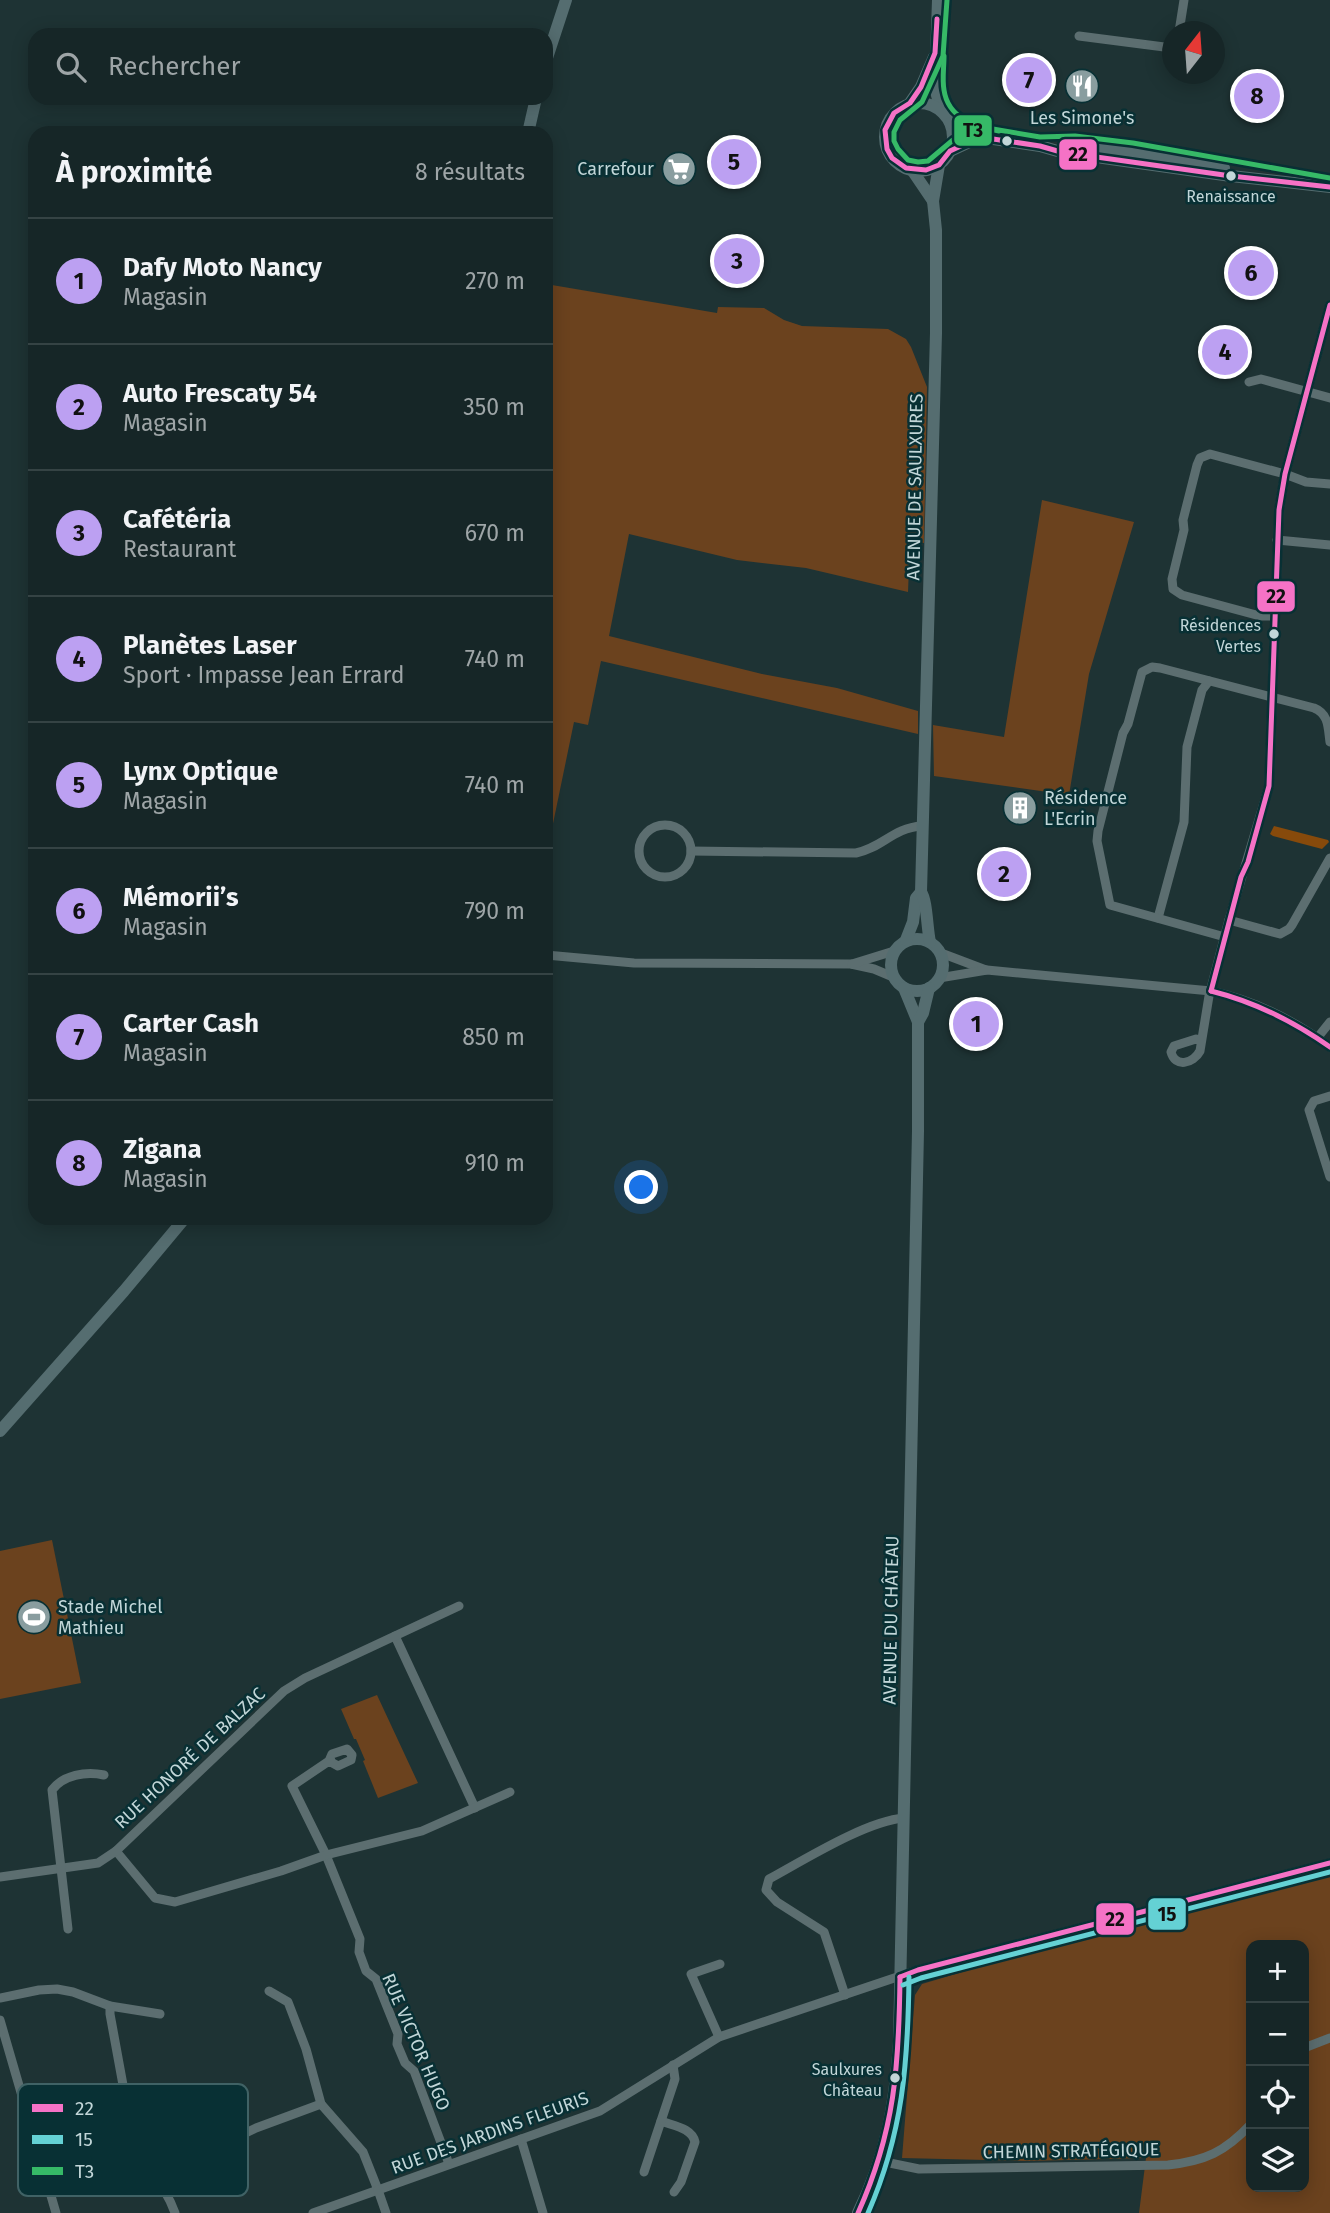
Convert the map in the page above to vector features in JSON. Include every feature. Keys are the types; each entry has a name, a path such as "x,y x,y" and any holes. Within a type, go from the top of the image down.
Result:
{"main road":[{"path":"553,40 566,0"},
{"path":"938,0 935,88 941,110"},
{"path":"910,103 921,87 935,53"},
{"path":"921,102 941,110 951,123 954,137 950,151 939,164 926,170 912,170 892,158 885,140 888,121 901,108 910,103 921,102"},
{"path":"530,126 534,105"},
{"path":"951,123 980,137 1040,146 1060,152 1244,178 1303,183"},
{"path":"950,151 980,137"},
{"path":"1040,146 1106,148 1330,187"},
{"path":"1119,160 1128,158 1158,162 1172,158"},
{"path":"933,201 939,164"},
{"path":"912,170 933,201"},
{"name":"AVENUE DE SAULXURES","path":"922,827 936,333 936,230 933,201"},
{"path":"906,940 922,939 930,942 941,953 943,970 934,983 921,991 904,988 893,977 890,967 894,951 906,940 913,922 916,898 921,892 922,827"},
{"path":"921,892 925,897 930,942"},
{"name":"AVENUE DU CHÂTEAU","path":"918,1022 934,983"},
{"name":"AVENUE DU CHÂTEAU","path":"858,2213 880,2161 888,2134 897,2078 919,1107 918,1022 904,988"},
{"path":"0,1431 179,1225"}],"street":[{"path":"1181,21 1184,0"},
{"path":"1079,36 1162,47"},
{"path":"1201,1041 1229,920 1269,786 1279,510 1285,474 1330,305"},
{"path":"1249,382 1261,379 1330,398"},
{"path":"1275,616 1261,616 1182,595 1173,589 1172,579 1184,520 1200,458 1210,454 1218,455 1306,482 1330,484"},
{"path":"1277,540 1330,545"},
{"path":"1225,937 1110,905 1097,841 1098,831 1123,733 1129,724 1143,672 1152,667 1272,696 1320,711 1326,716 1330,742"},
{"path":"1158,918 1184,822 1187,747 1202,690 1209,681"},
{"path":"663,825 671,825 683,832 691,851 687,865 670,877 656,876 649,872 639,854 641,840 645,834 650,829 663,825"},
{"path":"691,851 856,853 874,847 901,830 922,827"},
{"path":"1229,920 1280,934 1285,932 1292,925 1330,858"},
{"path":"851,964 894,951"},
{"path":"941,953 987,970 1211,991 1263,1007 1318,1037 1330,1047"},
{"path":"553,956 634,963 851,964 893,977"},
{"path":"934,983 987,970"},
{"path":"1318,1037 1330,1022"},
{"path":"1330,1096 1314,1101 1309,1110 1330,1177"},
{"name":"RUE HONORÉ DE BALZAC","path":"0,1877 98,1863 116,1850 284,1691 305,1678 459,1606"},
{"path":"395,1636 475,1808"},
{"name":"RUE VICTOR HUGO","path":"329,1761 292,1786 326,1855 360,1939 359,1952 366,1971 376,1979 398,2034 397,2044 405,2063 414,2071 449,2164"},
{"path":"68,1929 52,1790 59,1781 92,1772 104,1775"},
{"path":"116,1850 155,1898 175,1902 326,1855 422,1831 510,1792"},
{"path":"845,1995 824,1932 777,1902 766,1890 769,1879 819,1851 886,1820 904,1818"},
{"name":"RUE DES JARDINS FLEURIS","path":"386,2213 379,2190 600,2111 719,2037 932,1966 1330,1863"},
{"path":"719,2037 691,1973 720,1964"},
{"path":"0,1998 57,1989 110,2006 160,2014"},
{"path":"269,1990 288,2002 306,2049 321,2104 363,2152 379,2190 313,2213"},
{"path":"110,2006 123,2084"},
{"path":"0,2020 19,2084"},
{"path":"1309,2046 1330,2038"},
{"path":"643,2172 675,2078 673,2065"},
{"path":"248,2132 321,2104"},
{"path":"662,2121 691,2132 695,2137 681,2182 674,2192"},
{"name":"CHEMIN STRATÉGIQUE","path":"880,2161 919,2169 1168,2165 1189,2163 1213,2155 1246,2129"},
{"path":"522,2139 543,2213"},
{"path":"52,2196 57,2213"},
{"path":"170,2196 175,2213"}],"shaded area":[{"path":"553,285 717,313 718,307 764,308 784,320 802,326 888,329 906,339 927,387 924,543 910,542 908,592 806,568 737,560 629,534 609,636 762,674 837,688 918,711 918,734 601,661 588,725 574,722 553,824"},
{"path":"1042,500 1134,522 1089,674 1069,795 934,776 933,725 1004,737"},
{"path":"1274,826 1329,842 1322,849 1273,836 1270,834"},
{"name":"Stade Michel Mathieu","path":"52,1540 81,1683 0,1699 0,1551"},
{"path":"377,1695 418,1783 378,1798 363,1761 365,1760 341,1709"},
{"path":"1330,1871 1330,2213 1139,2213 1146,2158 1027,2161 902,2158 915,1995 922,1984 1059,1943"}],"transit line":[{"name":"T3","path":"947,0 943,56 922,102 900,120 894,132 894,141 908,160 928,161 953,140 976,129 987,128 1040,137 1075,136 1133,143 1330,178"},
{"name":"22","path":"937,19 935,53 921,87 910,103 894,113 885,130 887,149 892,158 906,168 926,170 939,165 950,151 980,137 1061,152 1330,187"},
{"name":"T3","path":"944,56 943,86 951,108 972,124 999,131"},
{"name":"22","path":"1211,991 1241,877 1248,862 1269,786 1279,510 1285,474 1330,305"},
{"name":"22","path":"1211,991 1273,1013 1330,1047"},
{"name":"22","path":"900,1977 918,1970 1330,1863"},
{"name":"15","path":"903,1985 921,1978 1330,1872"},
{"name":"22","path":"858,2213 880,2154 892,2098 898,2040 900,1977"},
{"name":"15","path":"868,2213 880,2183 896,2126 905,2068 909,1977"}],"place":[{"name":"Carter Cash","path":"1029,80"},
{"name":"Les Simone's","path":"1082,86"},
{"name":"Zigana","path":"1257,96"},
{"name":"Lynx Optique","path":"734,162"},
{"name":"Carrefour","path":"679,169"},
{"name":"Renaissance","path":"1231,176"},
{"name":"Cafétéria","path":"737,261"},
{"name":"Mémorii’s","path":"1251,273"},
{"name":"Planètes Laser","path":"1225,352"},
{"name":"Résidences Vertes","path":"1274,634"},
{"name":"Résidence L'Ecrin","path":"1020,808"},
{"name":"Auto Frescaty 54","path":"1004,874"},
{"name":"Dafy Moto Nancy","path":"976,1024"},
{"name":"Stade Michel Mathieu","path":"34,1617"},
{"name":"Saulxures Château","path":"895,2078"}]}
